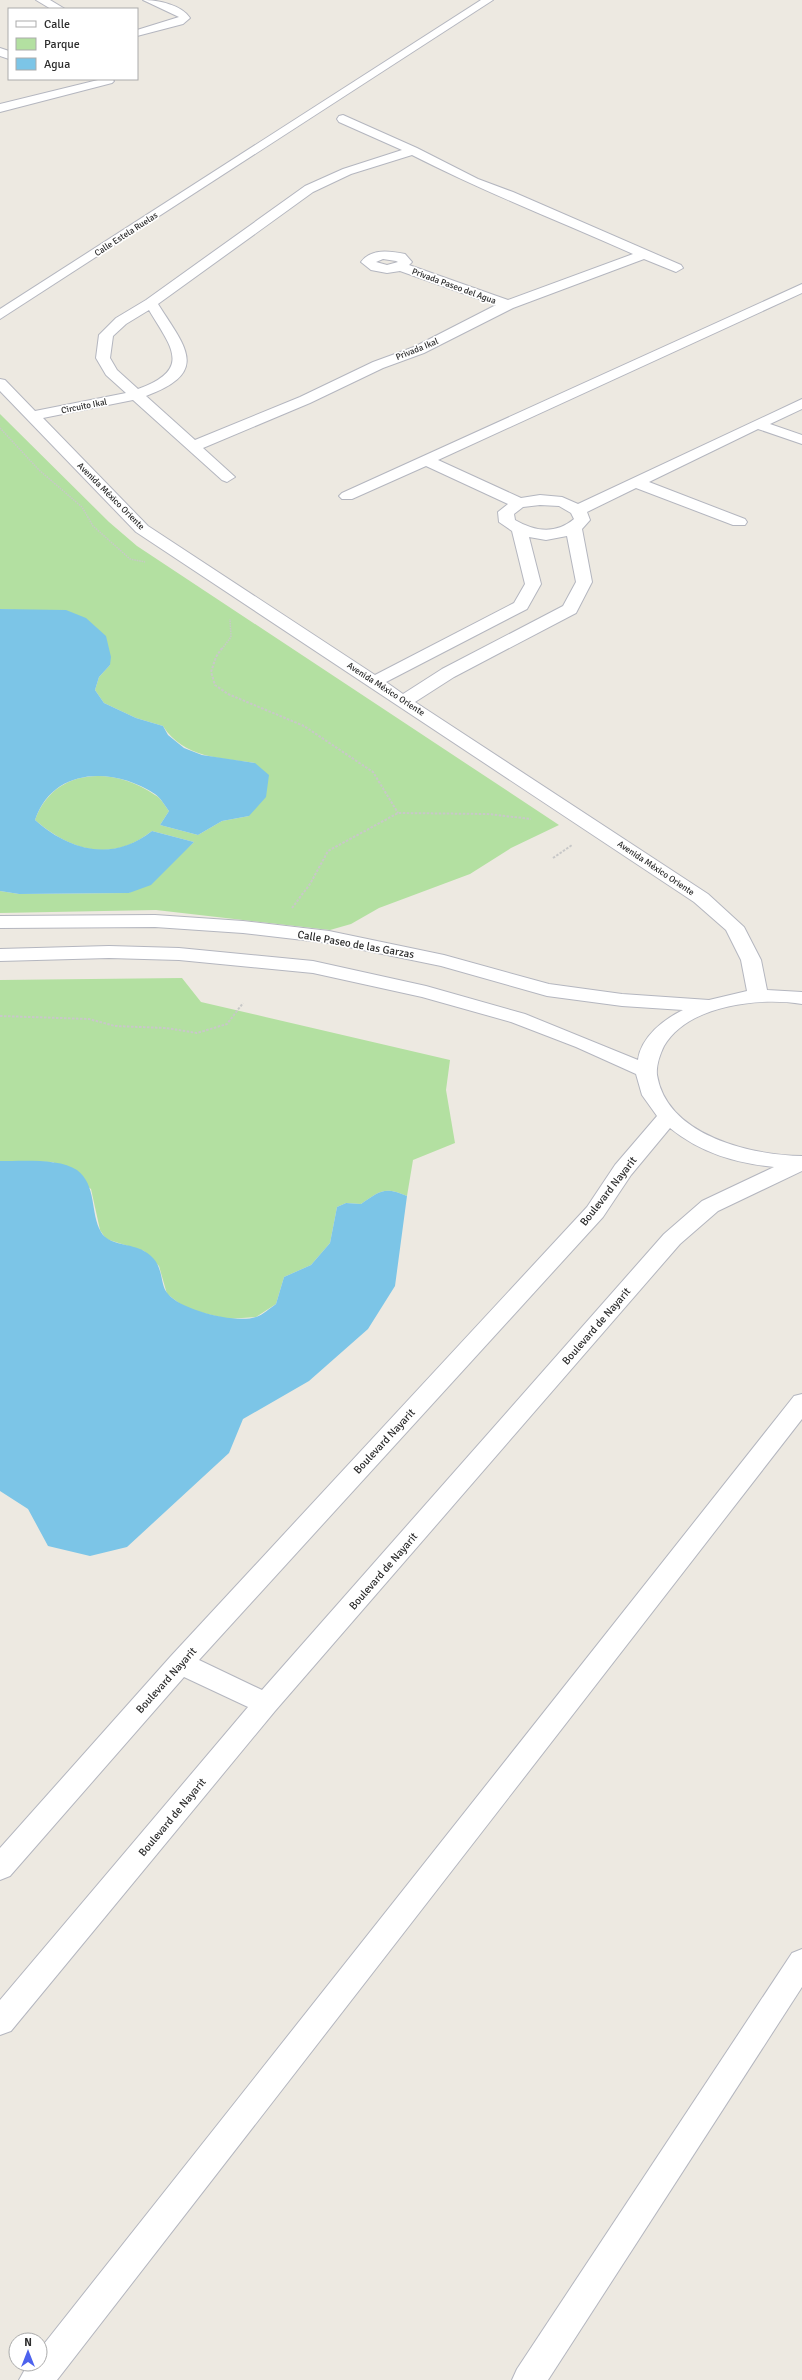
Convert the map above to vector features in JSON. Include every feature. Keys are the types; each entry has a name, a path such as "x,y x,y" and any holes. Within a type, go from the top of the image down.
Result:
{"street":[{"path":"40,0 58,8"},
{"path":"138,33 179,22 185,18 183,15 148,0"},
{"name":"Calle Estela Ruelas","path":"0,315 488,0"},
{"path":"0,108 108,80"},
{"path":"343,119 414,151 474,182 508,195 642,255 676,268"},
{"path":"227,477 111,372 103,358 106,335 121,321 151,303 308,189 329,177 358,166 414,151"},
{"name":"Privada Ikal","path":"194,446 305,400 378,365 419,350 508,306 642,255"},
{"name":"Privada Paseo del Agua","path":"401,266 508,306"},
{"path":"347,496 802,288"},
{"path":"137,396 165,381 176,371 181,359 177,346 151,303"},
{"name":"Avenida México Oriente","path":"0,383 142,528 701,898 734,927 751,960 758,995"},
{"name":"Circuito Ikal","path":"26,410 125,385"},
{"name":"Circuito Ikal","path":"26,410 137,396"},
{"path":"578,510 582,520 574,529 557,534 538,535 520,531 507,522 506,512 519,503 540,500 554,501 578,510 802,402"},
{"path":"758,424 802,440"},
{"path":"426,460 519,503"},
{"path":"635,482 739,522"},
{"path":"404,701 448,673 570,609 584,582 574,529"},
{"path":"374,682 521,606 533,584 520,531"},
{"name":"Calle Paseo de las Garzas","path":"0,922 155,921 243,927 329,937 444,961 547,990 622,1000 707,1005"},
{"path":"313,967 329,937"},
{"path":"0,955 109,952 171,954 313,967 426,992 518,1018 583,1043 646,1071"},
{"path":"799,995 758,995 707,1005 682,1016 662,1032 650,1051 646,1071 652,1095 668,1117 693,1136 725,1151 762,1160 802,1163"},
{"name":"Boulevard Nayarit","path":"0,1868 180,1664 595,1212 623,1170 668,1117"},
{"name":"Boulevard de Nayarit","path":"0,2022 266,1704 672,1239 710,1206 802,1163"},
{"path":"36,2380 802,1402"},
{"path":"180,1664 266,1704"},
{"path":"529,2380 802,1962"}],"path":[{"path":"0,428 39,470 82,507 93,526 130,559 146,563"},
{"path":"225,615 231,620 231,637 216,657 211,672 215,685 228,694 304,726 373,772 398,813"},
{"path":"288,913 310,884 328,851 398,813 488,814 526,817 534,820"},
{"path":"553,858 572,845 566,840"},
{"path":"0,1016 88,1019 114,1026 166,1028 197,1033 227,1024 243,1003"}],"green space":[{"path":"0,414 109,522 137,546 559,825 511,848 470,874 379,908 351,924 330,930 156,910 0,913 0,891 19,894 129,893 173,861 194,842 152,831 137,841 122,847 107,850 77,846 49,831 35,820 44,803 56,790 71,781 87,777 104,776 122,779 139,786 157,796 169,811 160,825 198,835 222,821 249,816 255,763 204,755 181,745 171,737 163,726 136,718 104,703 95,690 99,677 110,665 27,611 0,609"},
{"path":"182,978 201,1002 450,1060 446,1090 455,1143 413,1160 407,1196 393,1191 382,1191 361,1204 346,1203 337,1207 330,1243 311,1265 284,1277 276,1304 256,1317 228,1319 187,1309 167,1294 159,1266 144,1251 106,1239 100,1230 91,1189 53,1162 0,1161 0,980"}],"water":[{"path":"0,609 66,610 86,618 106,636 111,657 110,665 99,677 95,690 104,703 136,718 163,726 168,735 184,748 202,755 255,763 269,775 266,797 249,816 222,821 198,835 160,825 169,811 155,794 139,785 122,779 104,776 87,777 70,781 56,789 44,802 35,820 48,831 63,839 92,849 107,849 122,847 137,841 152,831 194,842 151,885 129,893 19,894 0,891"},
{"path":"0,1161 51,1162 70,1166 77,1170 88,1183 95,1216 101,1232 105,1237 115,1242 139,1248 151,1256 159,1267 165,1289 175,1300 196,1310 236,1319 247,1319 259,1316 276,1304 284,1277 311,1265 330,1243 337,1207 346,1203 361,1204 382,1191 393,1191 407,1196 395,1286 368,1329 309,1381 243,1419 229,1453 127,1547 90,1556 48,1546 28,1509 0,1491"}]}
